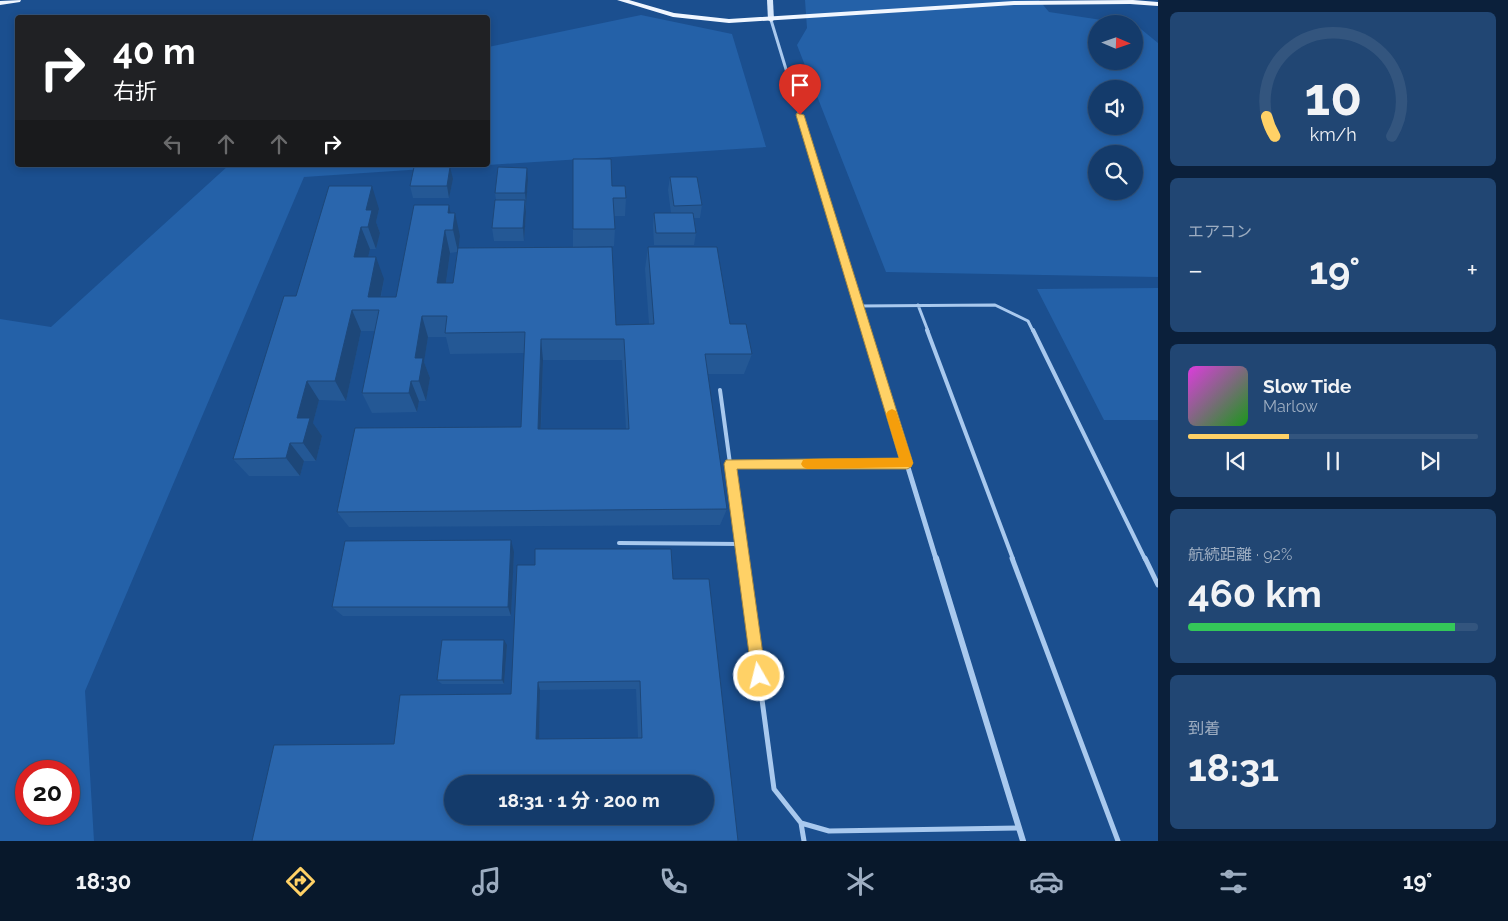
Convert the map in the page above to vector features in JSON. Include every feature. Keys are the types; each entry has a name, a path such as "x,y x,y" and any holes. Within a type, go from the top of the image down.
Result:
{"main road":[{"path":"0,3 17,0"},
{"path":"621,0 673,15 729,21 771,20 935,6 1014,3 1130,2 1158,4"}],"street":[{"path":"770,0 771,20 1023,841"}],"lane":[{"path":"918,305 1118,841"},
{"path":"858,306 996,305 1028,321 1158,586"},
{"path":"720,390 774,789 801,823 804,841"},
{"path":"730,464 907,463"},
{"path":"619,543 741,544"},
{"path":"801,823 829,831 1019,828"}],"shaded area":[{"path":"805,0 1039,0 1049,12 1088,18 1088,70 1143,70 1143,31 1158,43 1158,277 886,272 797,45 807,28"},
{"path":"641,15 732,34 766,147 490,165 490,47"},
{"path":"227,167 454,167 304,177 85,691 94,841 0,841 0,319 51,327"},
{"path":"1158,288 1158,420 1104,420 1037,289"}],"building":[{"path":"573,159 611,159 612,186 625,186 626,198 613,198 615,229 573,229"},
{"path":"414,167 450,167 447,186 410,186"},
{"path":"498,167 527,168 525,193 495,193"},
{"path":"670,177 697,177 702,205 674,206"},
{"path":"329,186 372,186 366,210 372,210 368,227 361,227 354,257 376,257 368,297 396,297 414,205 449,205 448,213 455,213 453,230 445,230 437,283 453,283 458,248 612,247 616,325 654,324 648,247 717,247 730,324 746,324 752,354 705,354 727,509 337,512 355,428 521,427 525,332 445,333 447,316 422,316 415,358 423,358 419,381 411,381 409,393 362,393 379,310 352,310 335,381 307,381 297,418 310,418 303,443 290,443 286,458 233,459 284,296 296,296","holes":["541,339 624,339 629,429 538,429"]},
{"path":"495,200 525,200 523,228 492,228"},
{"path":"654,213 693,213 696,233 656,233"},
{"path":"511,540 508,607 332,607 345,541"},
{"path":"535,549 671,549 673,579 709,579 738,841 252,841 274,745 394,744 400,695 511,694 517,565 535,565","holes":["640,681 642,738 536,739 538,682"]},
{"path":"442,640 504,640 502,680 437,680"}],"slow traffic":[{"path":"807,464 907,463 892,414"}],"route":[{"path":"759,676 730,464 907,463 800,115"}]}
